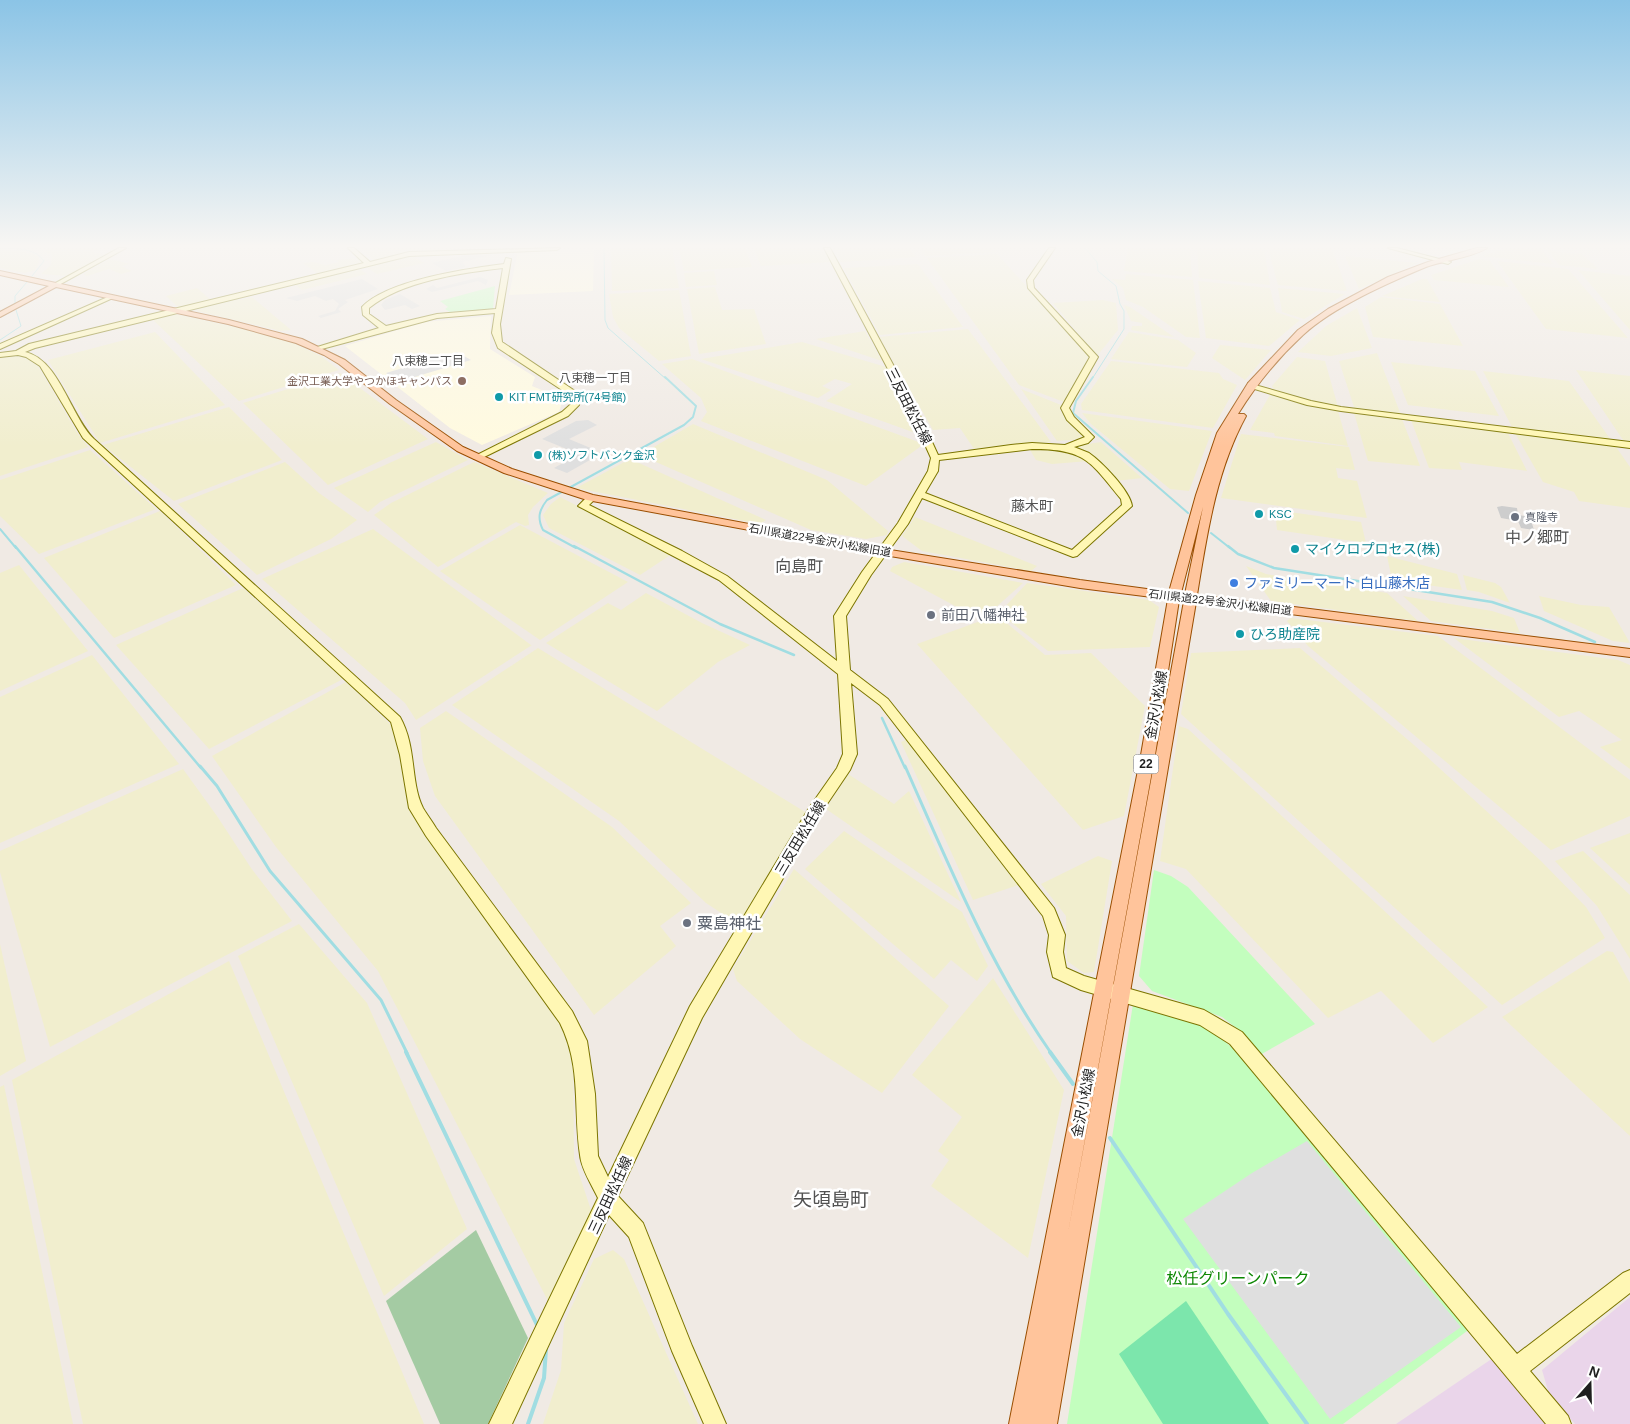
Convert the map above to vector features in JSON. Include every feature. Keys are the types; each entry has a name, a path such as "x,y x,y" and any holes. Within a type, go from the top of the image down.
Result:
{"main road":[{"name":"石川県道22号金沢小松線旧道","path":"189,314 273,333 318,348 342,362 440,436 476,457 508,471 591,498 884,552 1080,584 1630,653"},
{"name":"金沢小松線","path":"1021,1424 1104,989 1126,860 1148,755 1174,597 1200,496 1222,432 1255,386 1301,332 1325,314"},
{"name":"金沢小松線","path":"1045,1424 1171,717 1189,599 1208,508 1222,460 1255,386"}],"street":[{"path":"0,347 73,314"},
{"path":"18,353 32,346 167,314"},
{"path":"366,314 385,329"},
{"path":"318,348 437,316 456,314"},
{"path":"476,457 564,414 575,405 572,393 501,346 497,340 496,326 498,314"},
{"name":"三反田松任線","path":"500,1424 696,1012 850,754 840,616 866,574 884,552 920,494 933,471 935,458 912,407 863,314"},
{"path":"1055,314 1094,357 1065,408 1070,418 1090,437 1086,442 1073,443 1067,448"},
{"path":"0,355 18,353 28,355 43,365 86,436 396,720 408,755 411,788 416,808 431,832 566,1017 578,1041 586,1094 590,1157 608,1199 636,1230 683,1351 715,1424"},
{"path":"1255,386 1310,403 1341,410 1630,445"},
{"path":"920,494 1073,554 1127,506 1126,498 1095,462 1082,453 1067,448 1038,446 935,458"},
{"path":"591,498 583,506 678,553 723,578 788,631 884,702 1049,913 1057,935 1055,952 1059,972 1080,982 1204,1018 1236,1038 1560,1424"},
{"path":"1515,1369 1630,1280"}],"shaded area":[{"path":"177,314 244,329 293,343 321,356 339,370 239,401 153,320"},
{"path":"212,314 273,314 291,330 281,331"},
{"path":"323,314 333,314 321,318 318,316"},
{"path":"613,314 683,314 691,356 659,361 619,328"},
{"path":"692,314 756,314 766,344 699,354"},
{"path":"869,314 954,314 963,327 880,335"},
{"path":"968,314 1052,314 1091,357 1064,402 1019,385"},
{"path":"1063,314 1117,314 1118,330 1097,356"},
{"path":"1128,314 1141,314 1174,337 1131,330 1132,326 1142,326 1142,323 1131,321"},
{"path":"1154,314 1197,314 1200,338 1186,337"},
{"path":"1203,314 1283,314 1300,320 1269,346 1206,338"},
{"path":"1290,314 1311,314 1304,319"},
{"path":"1346,314 1359,314 1372,348 1331,356 1298,352 1326,326"},
{"path":"1367,314 1446,314 1463,346 1373,337"},
{"path":"1536,314 1608,314 1628,338 1546,329"},
{"path":"1617,314 1630,314 1630,330"},
{"name":"金沢工業大学やつかほキャンパス","path":"491,316 490,349 535,377 532,386 563,399 559,412 482,445 450,428 345,346 424,322"},
{"path":"968,329 1051,442 974,449 960,428 933,430 879,337"},
{"path":"865,331 882,361 816,339"},
{"path":"155,332 225,405 100,443 48,360"},
{"path":"1129,332 1178,340 1196,353 1187,367 1111,359"},
{"path":"802,342 886,367 921,435 826,401 852,384 835,379 822,386 831,390 818,398 701,359"},
{"path":"1220,345 1271,350 1245,380 1212,358"},
{"path":"457,352 471,360 398,382 386,373"},
{"path":"1377,353 1401,415 1355,410 1339,361"},
{"path":"23,356 38,366 76,431 88,447 0,476 0,357"},
{"path":"1297,357 1325,361 1338,407 1274,391 1272,386"},
{"path":"692,359 924,444 866,486 701,421 707,412 701,398 662,364"},
{"path":"1111,361 1219,373 1223,379 1237,385 1213,428 1082,410 1081,404"},
{"path":"1391,362 1475,371 1499,416 1408,405"},
{"path":"1576,370 1630,376 1630,441 1623,440"},
{"path":"1483,371 1569,381 1611,440 1513,429"},
{"path":"340,373 428,439 328,485 243,403"},
{"path":"1021,389 1061,405 1060,411 1087,436 1086,439 1057,441"},
{"path":"1271,393 1307,405 1338,411 1348,446 1275,436 1274,433 1250,430"},
{"path":"229,407 282,460 174,501 103,445"},
{"path":"1082,413 1212,431 1189,491 1170,489 1091,424"},
{"path":"1354,413 1402,419 1420,466 1368,461"},
{"path":"588,420 597,425 569,439 593,449 588,453 597,456 567,473 554,468 579,454 542,439 576,421"},
{"path":"1411,420 1507,431 1527,471 1459,462 1462,470 1429,468"},
{"path":"693,424 827,480 888,531 887,535 866,539 811,530 640,455"},
{"path":"1515,433 1614,444 1630,467 1630,508 1579,501 1574,492 1543,482"},
{"path":"1241,434 1349,447 1355,470 1336,468 1338,478 1357,481 1367,518 1221,498"},
{"path":"436,442 468,460 380,502 368,512 334,488"},
{"path":"1101,442 1142,478 1116,481 1075,446"},
{"path":"1055,448 1067,450 1089,461 1052,464 1036,460 1030,450"},
{"path":"90,450 156,509 39,554 0,516 0,480"},
{"path":"630,459 766,520 760,524 576,488"},
{"path":"285,462 319,493 357,520 331,539 257,575 178,504"},
{"path":"474,462 548,493 533,507 528,515 529,525 525,526 516,522 438,567 374,515 391,503"},
{"path":"560,497 672,554 640,575 549,528 543,515 551,504"},
{"name":"真隆寺","path":"1497,507 1517,508 1518,515 1530,517 1534,530 1521,528 1518,521 1501,518"},
{"path":"1275,510 1361,522 1366,543 1277,530"},
{"path":"160,511 236,585 114,638 44,558"},
{"path":"915,517 1037,566 1031,571 922,551 902,536"},
{"path":"520,525 628,582 540,640 440,571"},
{"path":"373,529 532,645 416,720 405,703 262,579"},
{"path":"1387,556 1457,574 1462,590 1392,580"},
{"path":"904,562 1023,583 995,608 966,618 957,607 890,571 892,567"},
{"path":"19,565 88,651 0,691 0,573"},
{"path":"1246,566 1266,574 1387,593 1418,621 1271,601"},
{"path":"1463,575 1495,583 1501,587 1510,603 1479,592 1467,590"},
{"path":"1027,583 1149,600 1159,607 1150,647 1048,651 999,613"},
{"path":"243,588 343,679 209,749 116,645"},
{"path":"646,593 702,623 750,645 718,662 657,711 546,643 608,603 621,610"},
{"path":"1403,596 1492,611 1514,618 1520,633 1431,621"},
{"path":"1539,596 1581,605 1609,607 1630,643 1613,641 1544,611"},
{"path":"997,615 1045,655 1091,653 1145,706 1124,816 1083,830 917,644"},
{"path":"1291,618 1438,636 1630,780 1630,816 1551,850 1308,646 1287,621"},
{"path":"1454,638 1618,660 1630,665 1630,769 1600,747 1622,740 1579,711 1559,717"},
{"path":"538,648 810,815 741,926 706,903 619,821 452,705"},
{"path":"1300,648 1414,745 1541,861 1586,907 1605,938 1502,1005 1181,714 1191,653"},
{"path":"92,655 179,764 0,843 0,697"},
{"path":"346,682 392,726 404,758 408,808 557,1015 573,1058 574,1159 593,1216 548,1301 378,971 276,847 212,756"},
{"path":"446,711 612,827 691,903 660,926 676,946 594,1015 435,796 423,761 420,728"},
{"path":"1179,726 1188,729 1488,1007 1433,1043 1381,991 1328,1018 1186,869 1160,861"},
{"path":"908,739 1019,885 973,900 901,742"},
{"path":"183,769 251,868 292,921 50,1047 0,872 0,851"},
{"path":"848,774 894,804 909,791 961,902 826,809"},
{"path":"844,831 962,912 988,966 977,981 951,960 934,979 805,869"},
{"path":"1630,833 1630,885 1590,848"},
{"path":"1583,851 1630,895 1630,959 1597,906 1555,861"},
{"path":"1098,856 1112,861 1094,972 1084,973 1067,961 1066,916 1041,884"},
{"path":"794,869 949,1006 882,1093 800,1039 737,981 733,969"},
{"path":"299,924 367,1003 467,1229 384,1296 238,956"},
{"path":"0,944 26,1061 0,1076"},
{"path":"1607,951 1613,952 1630,983 1630,1136 1502,1017"},
{"path":"229,961 424,1424 83,1424 12,1080"},
{"path":"993,978 1064,1090 1028,1258 931,1186 949,1160 938,1151 962,1117 912,1075"},
{"path":"4,1085 73,1424 0,1424 0,1087"},
{"path":"1307,1141 1461,1327 1330,1419 1183,1219 1252,1173"},
{"path":"613,1250 624,1259 698,1424 543,1424 561,1370 564,1323 594,1259"},
{"path":"1630,1297 1630,1424 1575,1424 1549,1394 1542,1370"},
{"path":"1493,1358 1547,1424 1396,1424"}],"green space":[{"path":"1154,870 1171,876 1188,887 1315,1024 1260,1055 1243,1033 1222,1017 1152,991 1139,976"},
{"name":"松任グリーンパーク","path":"1133,1004 1207,1027 1240,1054 1471,1328 1343,1424 1067,1424"},
{"path":"476,1230 528,1338 488,1424 440,1424 386,1301"},
{"path":"1186,1301 1269,1424 1163,1424 1119,1354"}],"waterway":[{"path":"0,340 21,326 17,314"},
{"path":"605,314 608,328 666,379"},
{"path":"1092,379 1124,329 1124,314"},
{"path":"576,548 543,530 540,518 542,507 547,500 684,425 693,417 696,406 665,377"},
{"path":"1093,377 1076,401 1073,413 1188,513"},
{"path":"0,529 16,548"},
{"path":"1211,533 1230,548"},
{"path":"15,546 201,768"},
{"path":"574,546 720,624 794,655"},
{"path":"1228,546 1238,554 1274,568 1492,602 1540,618 1595,642"},
{"path":"882,718 905,768"},
{"path":"200,766 217,786 270,871 381,1000 407,1053"},
{"path":"905,766 954,877 989,949 1008,985 1051,1053"},
{"path":"406,1052 538,1327"},
{"path":"1050,1052 1073,1084"},
{"path":"1110,1138 1228,1314 1307,1424"},
{"path":"528,1424 544,1378 546,1349"}],"place":[{"name":"金沢工業大学やつかほキャンパス","path":"462,381"},
{"name":"KIT FMT研究所(74号館)","path":"499,397"},
{"name":"(株)ソフトバンク金沢","path":"538,455"},
{"name":"KSC","path":"1259,514"},
{"name":"真隆寺","path":"1515,517"},
{"name":"マイクロプロセス(株)","path":"1295,549"},
{"name":"ファミリーマート 白山藤木店","path":"1234,583"},
{"name":"前田八幡神社","path":"931,615"},
{"name":"ひろ助産院","path":"1240,634"},
{"name":"粟島神社","path":"687,923"}],"district":[{"name":"八束穂二丁目","path":"428,361"},
{"name":"八束穂一丁目","path":"595,378"},
{"name":"藤木町","path":"1032,506"},
{"name":"中ノ郷町","path":"1537,537"},
{"name":"向島町","path":"799,566"},
{"name":"矢頃島町","path":"831,1199"}]}
